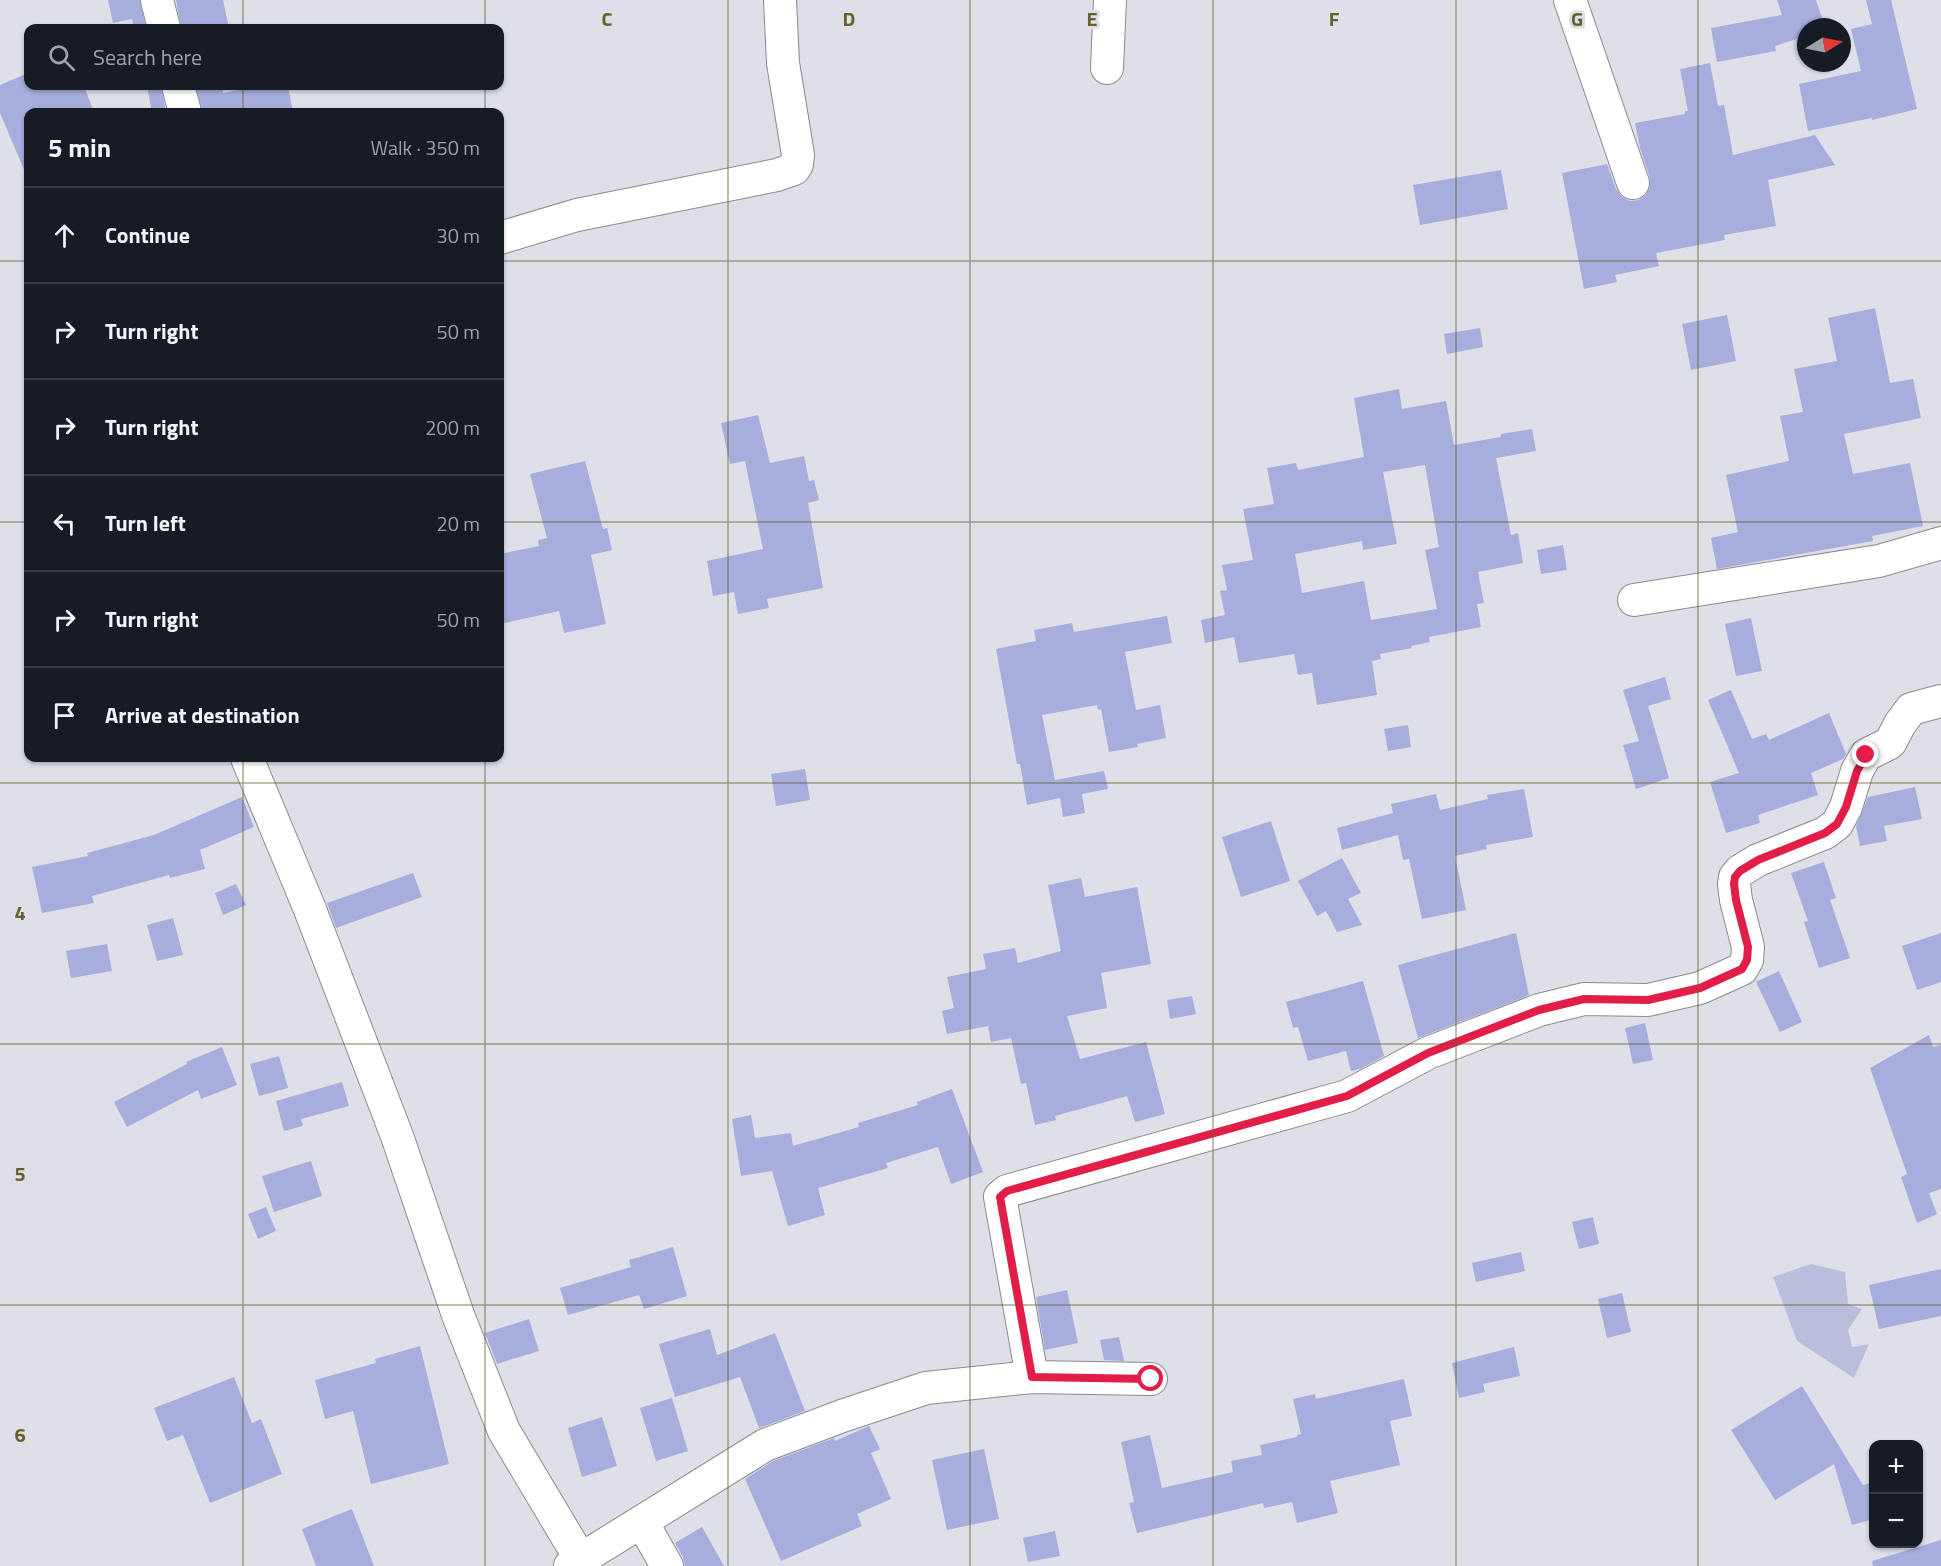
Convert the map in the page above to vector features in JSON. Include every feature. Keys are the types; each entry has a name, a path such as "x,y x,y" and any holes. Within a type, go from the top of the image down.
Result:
{"street":[{"path":"157,0 163,24"},
{"path":"504,237 577,215 794,170 798,154 783,63 780,0"},
{"path":"1107,68 1110,0"},
{"path":"1570,0 1633,183"},
{"path":"179,90 184,108"},
{"path":"1634,600 1879,561 1941,543"},
{"path":"1032,1377 1000,1197 1007,1191 1347,1096 1428,1053 1539,1010 1584,999 1648,1000 1700,988 1742,969 1747,960 1748,947 1736,900 1735,877 1740,871 1758,860 1825,833 1837,824 1846,807 1857,771 1866,755 1890,743 1911,709 1941,701"},
{"path":"249,762 309,907 384,1103 458,1315 504,1431 576,1563 765,1445 926,1388 1032,1377 1151,1379"},
{"path":"642,1522 667,1566"}],"shaded area":[{"path":"1811,1264 1845,1272 1848,1304 1862,1309 1848,1330 1852,1347 1869,1344 1854,1378 1797,1341 1773,1277"}],"building":[{"path":"108,0 140,0 145,24 133,24 132,19 113,23"},
{"path":"176,0 223,0 228,24 180,24"},
{"path":"1777,0 1816,0 1822,18 1797,18 1797,39 1775,46 1776,51 1717,62 1711,28 1782,15"},
{"path":"1866,0 1891,0 1917,109 1872,120 1872,118 1808,131 1799,84 1861,71 1851,29 1872,24"},
{"path":"1710,63 1718,106 1724,105 1733,155 1815,135 1835,165 1768,180 1776,226 1724,235 1725,240 1656,253 1659,266 1615,275 1617,282 1584,289 1562,173 1607,164 1616,189 1622,197 1630,201 1639,200 1646,195 1650,187 1650,178 1635,123 1685,114 1685,111 1688,111 1680,69"},
{"path":"24,75 24,90 86,90 92,108 24,108 24,170 0,113 0,85"},
{"path":"148,90 162,90 165,108 151,108"},
{"path":"197,90 223,90 223,93 238,90 289,90 292,108 201,108"},
{"path":"1501,170 1508,209 1420,225 1413,185"},
{"path":"1875,308 1890,383 1913,379 1921,418 1844,434 1853,474 1910,463 1923,526 1872,536 1873,541 1717,569 1711,538 1738,532 1726,475 1789,461 1780,416 1803,412 1794,369 1837,361 1828,318"},
{"path":"1727,315 1736,361 1691,370 1682,324"},
{"path":"1480,328 1483,347 1447,354 1444,334"},
{"path":"1399,389 1402,409 1446,401 1454,445 1532,429 1536,451 1496,458 1511,535 1518,533 1523,563 1478,572 1484,603 1477,604 1481,627 1429,637 1430,642 1380,654 1381,659 1372,661 1377,695 1317,705 1312,673 1298,675 1294,654 1239,663 1234,637 1205,643 1201,620 1225,615 1220,591 1227,590 1222,565 1253,560 1243,509 1274,504 1267,468 1296,463 1298,470 1364,457 1354,398","holes":["1425,465 1439,547 1425,550 1437,609 1371,620 1364,581 1302,593 1295,554 1362,541 1363,550 1397,544 1383,472"]},
{"path":"758,415 770,463 804,456 809,481 814,480 819,500 808,503 823,588 767,599 769,608 738,614 734,592 713,596 707,561 763,549 745,461 730,464 721,423"},
{"path":"585,461 603,529 607,528 612,550 591,555 606,624 564,633 559,611 504,623 504,553 539,546 538,540 547,538 530,474"},
{"path":"1563,545 1567,570 1541,574 1537,550"},
{"path":"1167,616 1172,643 1125,652 1136,710 1160,705 1166,738 1137,744 1138,747 1109,752 1101,709 1098,710 1097,705 1042,715 1055,780 1104,771 1108,789 1082,794 1085,813 1063,817 1060,798 1027,805 1020,764 1017,764 996,649 1036,641 1034,630 1072,623 1074,632"},
{"path":"1751,618 1762,671 1736,676 1725,624"},
{"path":"1665,677 1671,699 1648,706 1669,778 1636,789 1623,745 1639,741 1623,690"},
{"path":"1731,690 1752,739 1766,734 1769,740 1829,713 1846,754 1843,759 1811,773 1818,795 1758,815 1760,823 1726,833 1710,782 1739,773 1708,700"},
{"path":"1408,725 1411,747 1388,751 1384,729"},
{"path":"805,769 810,800 776,806 771,774"},
{"path":"1915,787 1922,819 1884,826 1887,841 1860,846 1856,826 1868,797"},
{"path":"1524,789 1533,837 1486,845 1487,849 1455,856 1466,910 1422,919 1409,859 1403,860 1398,835 1342,850 1337,828 1393,813 1391,804 1436,794 1440,810 1488,799 1487,795"},
{"path":"242,797 254,827 200,850 205,869 170,878 169,875 92,896 94,903 42,913 32,867 88,856 87,853 154,835"},
{"path":"1271,821 1290,881 1241,897 1222,837"},
{"path":"1342,858 1361,893 1348,899 1362,925 1337,932 1326,911 1317,916 1298,881"},
{"path":"1824,862 1836,898 1830,900 1850,958 1819,968 1804,922 1808,921 1791,873"},
{"path":"413,873 422,897 336,928 327,903"},
{"path":"1081,878 1085,897 1137,887 1151,964 1101,973 1107,1008 1067,1016 1080,1059 1146,1042 1165,1114 1135,1122 1127,1096 1055,1116 1056,1120 1035,1125 1026,1083 1021,1084 1011,1038 991,1042 988,1026 947,1034 942,1011 954,1008 947,977 986,969 983,954 1015,948 1018,963 1061,951 1048,885"},
{"path":"236,884 246,905 223,915 215,893"},
{"path":"173,918 183,955 157,961 147,925"},
{"path":"1516,933 1529,995 1418,1038 1398,965"},
{"path":"1941,933 1941,982 1917,990 1902,946"},
{"path":"107,944 112,971 71,978 66,951"},
{"path":"1779,971 1802,1022 1780,1032 1756,982"},
{"path":"1363,981 1384,1056 1360,1069 1351,1071 1346,1051 1308,1061 1298,1027 1293,1028 1286,1002"},
{"path":"1192,996 1196,1014 1170,1019 1167,1000"},
{"path":"1645,1023 1653,1060 1633,1064 1625,1028"},
{"path":"1929,1035 1933,1047 1941,1045 1941,1189 1929,1193 1937,1214 1917,1223 1901,1177 1907,1174 1870,1068"},
{"path":"222,1047 237,1085 201,1099 198,1090 127,1127 114,1102 187,1064 186,1062"},
{"path":"279,1056 288,1088 259,1096 250,1064"},
{"path":"342,1082 349,1106 301,1119 303,1126 284,1131 276,1101"},
{"path":"952,1089 983,1172 951,1184 938,1147 886,1163 888,1168 818,1188 825,1215 788,1226 772,1171 741,1176 732,1119 751,1115 755,1138 791,1133 793,1146 859,1127 858,1123 918,1105 917,1102"},
{"path":"311,1161 322,1196 274,1212 262,1176"},
{"path":"266,1207 276,1231 258,1239 248,1214"},
{"path":"1593,1217 1599,1244 1579,1249 1572,1222"},
{"path":"673,1247 687,1296 644,1309 639,1295 568,1315 560,1288 631,1267 629,1260"},
{"path":"1521,1252 1525,1271 1476,1282 1472,1263"},
{"path":"1941,1269 1941,1316 1879,1329 1869,1285"},
{"path":"1067,1290 1078,1343 1045,1350 1036,1297"},
{"path":"1622,1293 1631,1332 1607,1338 1598,1299"},
{"path":"529,1319 539,1351 497,1364 485,1333"},
{"path":"710,1329 717,1355 775,1333 805,1411 759,1428 740,1377 675,1397 659,1344"},
{"path":"1119,1337 1124,1361 1104,1360 1100,1340"},
{"path":"420,1346 449,1464 371,1484 353,1411 325,1419 315,1380 376,1363 375,1359"},
{"path":"1514,1347 1520,1376 1483,1384 1485,1392 1459,1398 1452,1363"},
{"path":"234,1377 252,1423 261,1419 282,1474 210,1503 183,1435 167,1441 154,1408"},
{"path":"1404,1379 1412,1416 1390,1421 1400,1465 1330,1481 1338,1513 1297,1523 1292,1502 1264,1508 1263,1503 1137,1533 1129,1503 1134,1502 1121,1442 1150,1435 1162,1488 1233,1472 1231,1461 1262,1455 1260,1445 1297,1437 1301,1434 1293,1399 1315,1394 1316,1399"},
{"path":"1802,1386 1863,1485 1869,1483 1869,1520 1852,1525 1834,1464 1775,1500 1731,1430"},
{"path":"672,1398 688,1451 656,1461 640,1408"},
{"path":"602,1417 617,1466 582,1477 568,1428"},
{"path":"869,1426 880,1449 871,1453 891,1499 857,1514 862,1526 781,1561 745,1479 773,1461 834,1438 835,1441"},
{"path":"984,1449 999,1519 947,1530 932,1460"},
{"path":"352,1509 374,1566 316,1566 302,1529"},
{"path":"702,1527 724,1566 685,1566 675,1543"},
{"path":"1055,1531 1060,1556 1028,1562 1023,1538"},
{"path":"1941,1540 1941,1566 1873,1566 1872,1561 1915,1548 1923,1548 1923,1545"}],"route":[{"path":"1151,1379 1032,1377 1000,1197 1007,1191 1347,1096 1428,1053 1539,1010 1584,999 1648,1000 1700,988 1742,969 1747,960 1748,947 1736,900 1735,877 1740,871 1758,860 1825,833 1837,824 1846,807 1857,771 1866,755"}]}
